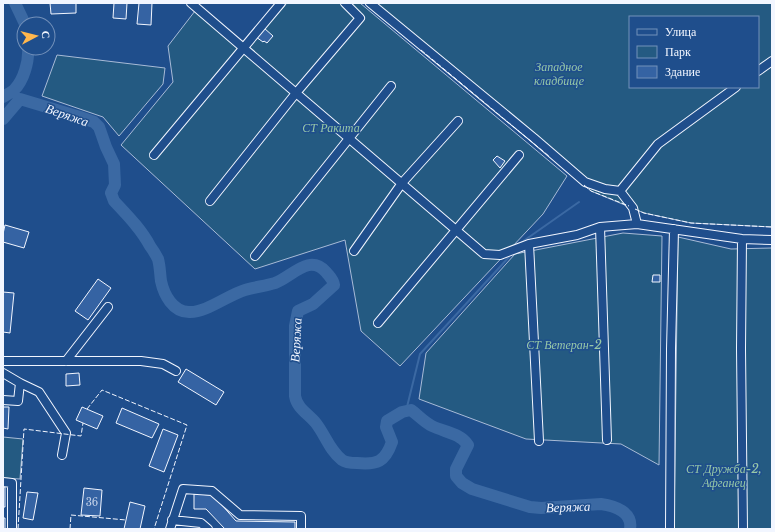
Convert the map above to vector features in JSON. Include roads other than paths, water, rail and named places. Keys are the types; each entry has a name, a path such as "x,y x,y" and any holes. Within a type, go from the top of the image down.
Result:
{"street":[{"path":"191,3 484,254 500,255 529,244 577,235 600,227 637,224 742,239 772,240"},
{"path":"154,155 281,3"},
{"path":"210,201 296,93 360,18 345,3"},
{"path":"370,3 585,182 605,189 620,191 633,208 637,224"},
{"path":"759,70 772,61"},
{"path":"255,256 391,86"},
{"path":"620,191 658,144 735,88"},
{"path":"354,251 402,183 458,121"},
{"path":"378,323 519,155"},
{"path":"600,227 607,440"},
{"path":"670,529 671,349 674,229"},
{"path":"742,239 741,349 743,529"},
{"path":"529,244 539,441"},
{"path":"66,361 108,307"},
{"path":"3,361 153,362 163,364 176,371"},
{"path":"3,372 20,383 39,392 66,433 62,455"},
{"path":"3,400 18,401 20,383"},
{"path":"3,482 12,483 12,529"},
{"path":"170,529 183,489 212,490 240,515 301,516 301,529"},
{"path":"172,520 201,523 208,529"}],"waterway":[{"path":"15,3 21,16"},
{"path":"3,97 18,86 23,76 28,56"},
{"name":"Веряжа","path":"3,119 20,99 80,117 94,122 99,127 114,164 115,185 111,193 114,201 138,228 158,259 164,292 170,302 178,309 189,312 203,310 238,292 275,283 300,268 307,266 313,265 320,267 326,272 334,285 313,304 298,311 295,326 295,396 300,407 315,422 330,447 345,462 375,463 383,458 392,442 386,427 387,421 402,412 411,410 429,424 456,435 465,441 468,445 456,469 456,476 462,483 472,489 530,507 541,508 601,504 606,505 617,508 626,514 629,518 630,529"},
{"path":"522,242 579,202"},
{"path":"406,411 420,354 509,257"}],"park label":[{"name":"Западное кладбище","path":"559,73"},
{"name":"СТ Ракита","path":"331,127"},
{"name":"СТ Ветеран-2","path":"564,344"},
{"name":"СТ Дружба-2, Афганец","path":"724,475"}]}
